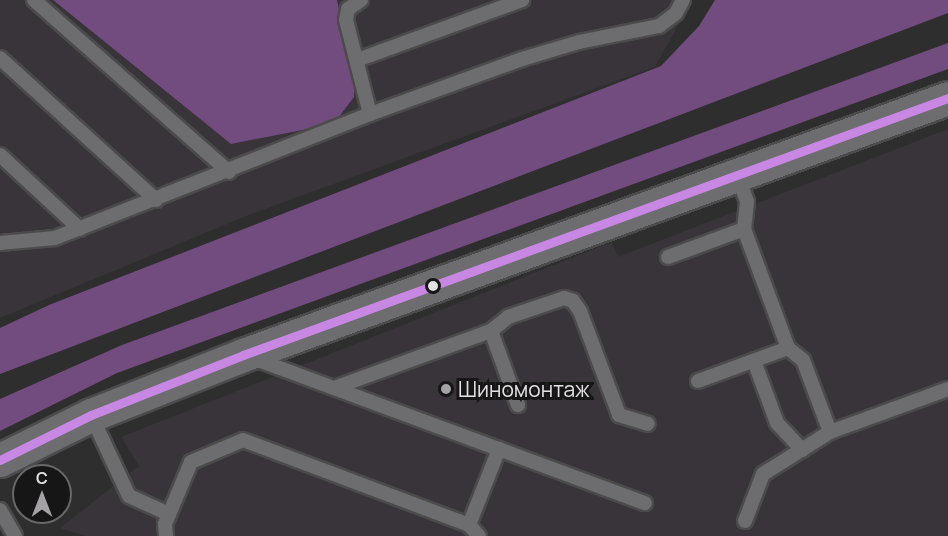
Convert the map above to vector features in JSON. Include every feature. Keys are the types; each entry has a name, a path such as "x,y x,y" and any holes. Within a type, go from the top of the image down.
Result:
{"main road":[{"path":"0,460 91,415 243,355 948,98"}],"lane":[{"path":"34,0 229,172"},
{"path":"361,0 347,13 370,114"},
{"path":"357,60 522,0"},
{"path":"2,242 55,238 229,172 370,114 549,50 659,26 676,13 683,0"},
{"path":"0,58 156,200"},
{"path":"0,155 80,229"},
{"path":"737,174 747,202 744,229 788,348 803,360 830,432"},
{"path":"668,257 744,229"},
{"path":"334,388 491,330 508,317 555,300 573,302 617,411 624,419 648,424"},
{"path":"491,330 518,405"},
{"path":"698,381 788,348"},
{"path":"243,355 645,502"},
{"path":"754,361 777,423 802,450"},
{"path":"745,521 763,474 830,432 948,389"},
{"path":"91,415 129,496 169,514"},
{"path":"166,536 169,514 191,462 243,440 469,525 479,536"},
{"path":"469,525 499,449"},
{"path":"0,510 15,536"}],"shaded area":[{"path":"0,0 53,0 231,144 354,78 337,0 679,0 686,11 655,67 251,214 0,318"},
{"path":"53,0 337,0 354,78 354,97 338,118 323,126 231,144"},
{"path":"715,0 948,0 948,13 0,374 0,328 49,305 661,66 699,26"},
{"path":"948,43 948,69 117,373 0,431 0,399 122,345"},
{"path":"948,129 948,536 85,536 60,528 65,524 72,524 72,519 139,466 121,437 612,242 618,257"}],"transit line":[{"path":"0,460 91,415 243,355 948,98"}],"place":[{"name":"Шиномонтаж","path":"446,389"}]}
